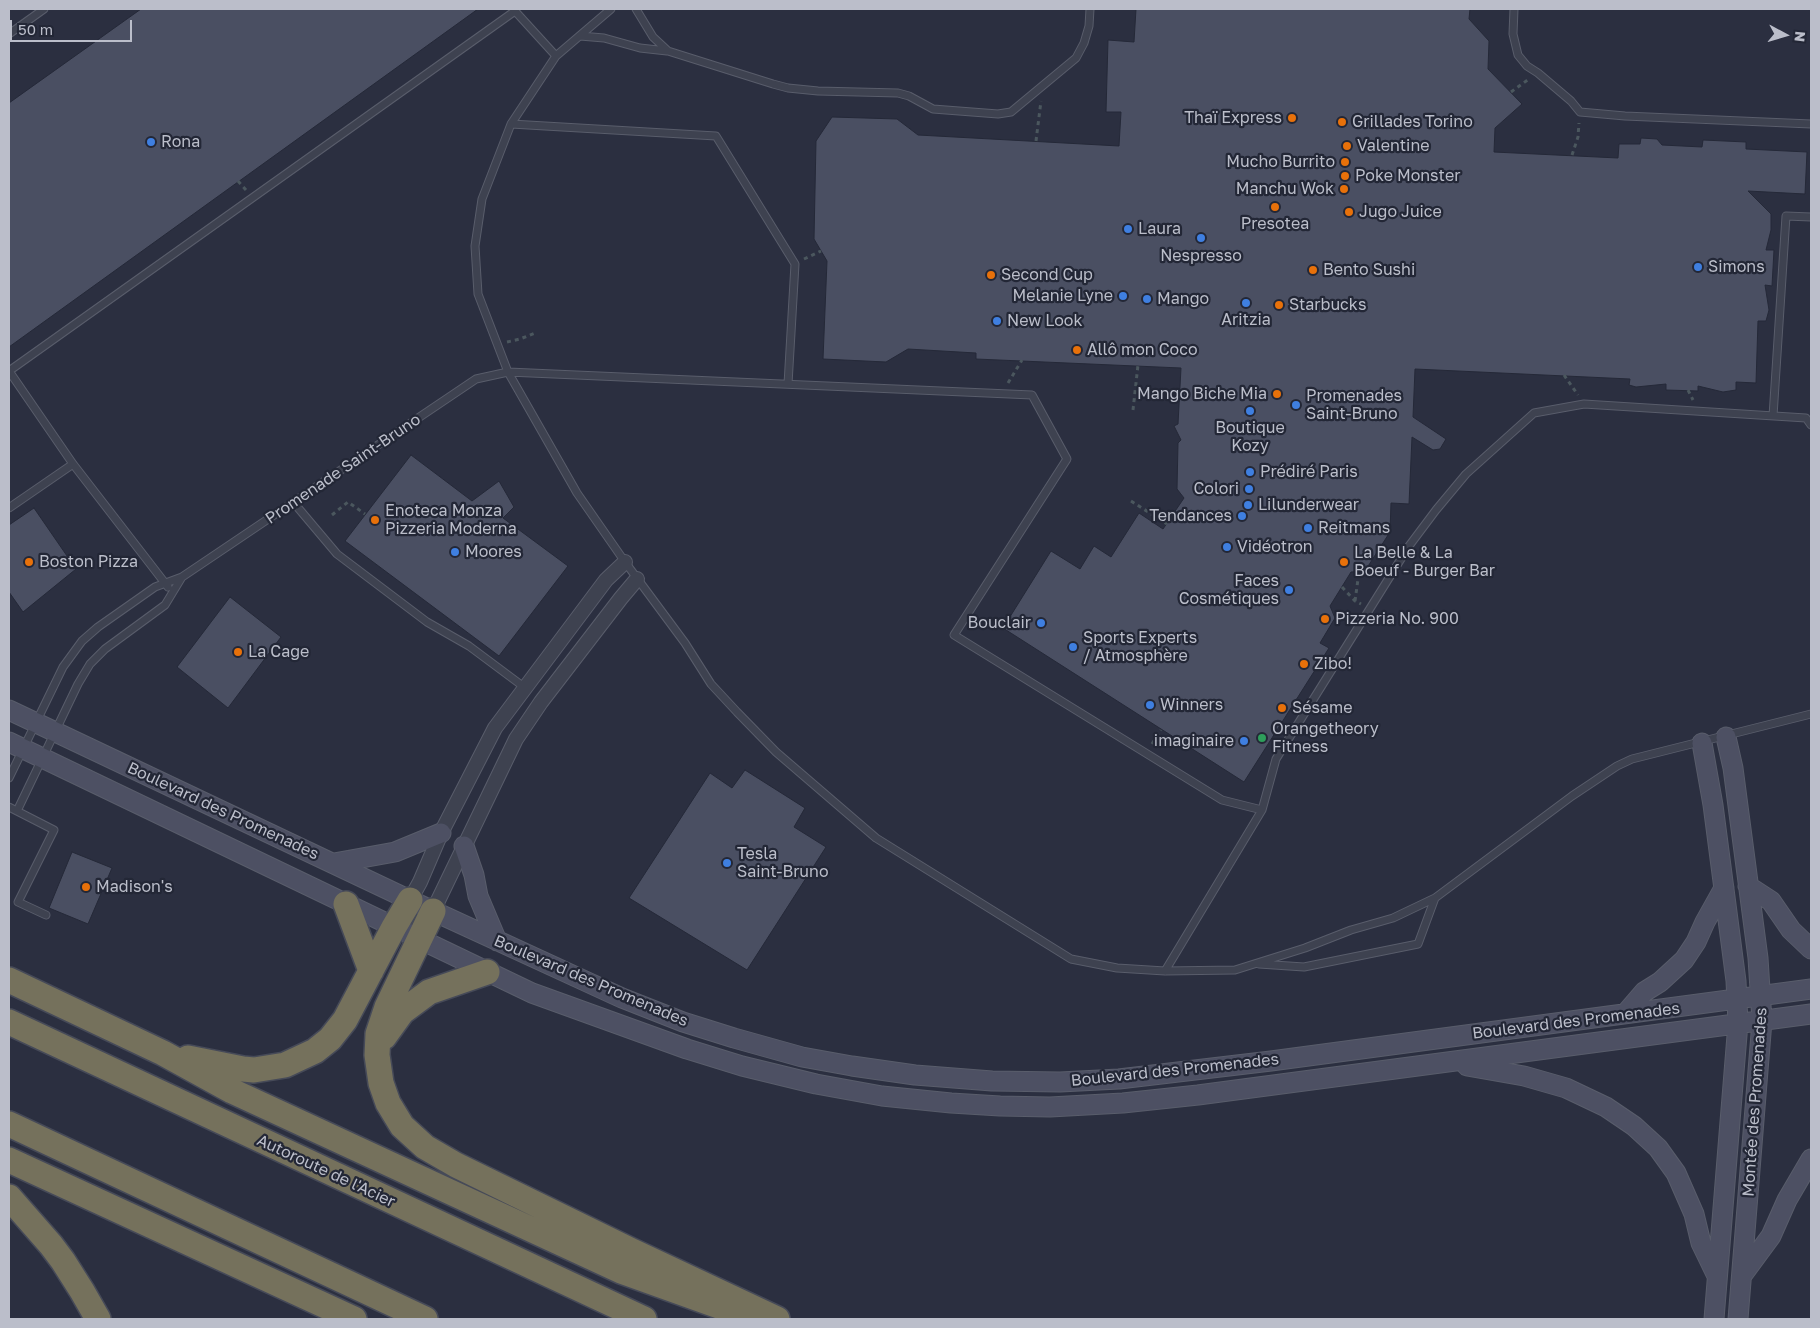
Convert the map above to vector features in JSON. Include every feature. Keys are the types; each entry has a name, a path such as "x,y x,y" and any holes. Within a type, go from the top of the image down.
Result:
{"highway":[{"path":"163,1053 243,1069 273,1068 296,1061 315,1051 338,1029 350,1011 410,900"},
{"path":"346,904 371,971"},
{"path":"434,911 383,1016 378,1034 376,1055 381,1083 393,1112 402,1126 425,1147 502,1188 777,1319"},
{"path":"376,1055 386,1033 402,1012 412,1003 428,992 487,972"},
{"path":"9,980 163,1053 232,1091 621,1271 755,1319"},
{"name":"Autoroute de l'Acier","path":"9,1022 644,1319"},
{"path":"9,1124 425,1319"},
{"path":"9,1160 354,1319"},
{"path":"9,1197 52,1245 98,1319"}],"street":[{"path":"410,900 486,742 524,687 606,580 624,562"},
{"path":"434,911 519,734 621,598 637,580"},
{"name":"Boulevard des Promenades","path":"9,710 497,941 636,1003 684,1022 734,1038 802,1057 852,1066 915,1075 1016,1082 1068,1082 1157,1076 1811,989"},
{"name":"Montée des Promenades","path":"1726,737 1732,768 1762,996 1762,1021 1738,1319"},
{"name":"Montée des Promenades","path":"1702,743 1712,799 1738,1000 1738,1023 1714,1319"},
{"name":"Boulevard des Promenades","path":"16,745 532,993 678,1046 742,1066 841,1089 951,1103 1032,1107 1123,1103 1198,1095 1811,1014"},
{"path":"334,863 395,852 441,833"},
{"path":"464,846 474,875 478,896 497,941"},
{"path":"1748,886 1771,901 1791,930 1811,949"},
{"path":"1625,1014 1644,992 1660,982 1684,960 1696,942 1724,888"},
{"path":"1443,1063 1506,1072 1555,1085 1606,1107 1634,1126 1658,1148 1676,1173 1692,1207 1701,1243 1717,1277"},
{"path":"1742,1274 1771,1236 1787,1200 1811,1159"}],"lane":[{"path":"9,34 44,9"},
{"path":"611,9 556,56 512,124 482,199 475,246 478,294 508,372 560,465 624,562 685,643 711,684 737,712 776,752 876,838 1071,959 1117,968 1165,971 1235,970 1306,948 1350,930 1393,918 1435,898 1538,820 1617,766 1632,759 1726,737 1811,714"},
{"path":"636,9 653,37 668,51"},
{"path":"580,36 604,38 640,48 668,51 788,88 818,91 898,93 909,96 933,110 998,114 1012,112 1076,58 1084,43 1089,26 1090,9"},
{"path":"1514,9 1513,34 1518,55 1527,66 1571,101 1580,112 1625,116 1811,124"},
{"path":"173,593 73,464 9,371 516,11 556,56"},
{"path":"512,124 716,136 795,264 788,384"},
{"path":"1773,416 1786,216 1811,217"},
{"name":"Promenade Saint-Bruno","path":"9,778 16,745 35,723 59,675 82,641 98,627 155,587 182,577 476,379 508,372 1032,395 1067,460 954,635 1146,753"},
{"path":"1165,971 1262,810 1276,759 1409,546 1466,474 1534,413 1584,404 1806,418 1811,425"},
{"path":"9,508 73,464"},
{"path":"294,503 337,554 427,622 469,646 524,687"},
{"name":"Promenade Saint-Bruno","path":"17,811 78,684 90,664 105,649 165,605 182,577"},
{"path":"1146,753 1222,800 1262,810"},
{"path":"9,807 54,830 18,902"},
{"path":"9,898 46,915"},
{"path":"1254,964 1304,967 1418,944 1435,898"}],"path":[{"path":"1511,92 1538,73"},
{"path":"1036,141 1043,86"},
{"path":"1572,156 1578,138 1580,112"},
{"path":"795,264 821,251"},
{"path":"497,344 520,339 535,333"},
{"path":"1002,393 1022,360"},
{"path":"1134,410 1138,365"},
{"path":"1564,375 1584,404"},
{"path":"1131,501 1166,524"},
{"path":"332,515 348,502 365,514"},
{"path":"1355,601 1359,572"},
{"path":"1342,587 1355,601 1370,608"},
{"path":"1146,753 1161,730"}],"building":[{"name":"Rona","path":"141,9 478,9 9,347 9,103"},
{"name":"Promenades Saint-Bruno","path":"1136,9 1470,9 1469,19 1489,41 1488,69 1522,104 1495,128 1494,152 1618,158 1619,144 1640,144 1641,138 1657,139 1662,145 1702,147 1703,140 1746,142 1746,149 1807,152 1805,194 1748,191 1771,214 1771,230 1766,250 1774,250 1772,286 1765,285 1769,310 1766,321 1758,321 1756,383 1736,382 1736,390 1723,392 1698,386 1698,391 1666,390 1666,384 1636,387 1629,385 1630,379 1415,369 1413,417 1446,439 1440,449 1433,450 1412,437 1409,504 1391,503 1390,532 1365,571 1351,572 1330,606 1335,618 1320,643 1329,648 1244,782 1003,628 1051,551 1080,569 1094,546 1111,557 1139,513 1163,529 1184,498 1177,489 1178,443 1181,440 1174,426 1178,424 1181,368 976,359 976,353 908,349 886,362 823,359 827,261 814,239 816,141 832,117 897,119 918,135 1119,146 1121,112 1106,112 1108,40 1134,42"},
{"path":"411,455 472,501 499,481 514,507 503,518 568,566 499,656 345,541"},
{"path":"34,508 76,569 23,612 9,592 9,525"},
{"path":"230,597 281,637 228,708 177,667"},
{"path":"745,770 805,808 794,827 826,847 747,970 629,898 710,773 732,788"},
{"path":"72,852 112,868 88,924 49,908"}],"place":[{"name":"Thaï Express","path":"1292,118"},
{"name":"Grillades Torino","path":"1342,122"},
{"name":"Rona","path":"151,142"},
{"name":"Valentine","path":"1347,146"},
{"name":"Mucho Burrito","path":"1345,162"},
{"name":"Poke Monster","path":"1345,176"},
{"name":"Manchu Wok","path":"1344,189"},
{"name":"Presotea","path":"1275,207"},
{"name":"Jugo Juice","path":"1349,212"},
{"name":"Laura","path":"1128,229"},
{"name":"Nespresso","path":"1201,238"},
{"name":"Simons","path":"1698,267"},
{"name":"Bento Sushi","path":"1313,270"},
{"name":"Second Cup","path":"991,275"},
{"name":"Melanie Lyne","path":"1123,296"},
{"name":"Mango","path":"1147,299"},
{"name":"Aritzia","path":"1246,303"},
{"name":"Starbucks","path":"1279,305"},
{"name":"New Look","path":"997,321"},
{"name":"Allô mon Coco","path":"1077,350"},
{"name":"Mango Biche Mia","path":"1277,394"},
{"name":"Promenades Saint-Bruno","path":"1296,405"},
{"name":"Boutique Kozy","path":"1250,411"},
{"name":"Prédiré Paris","path":"1250,472"},
{"name":"Colori","path":"1249,489"},
{"name":"Lilunderwear","path":"1248,505"},
{"name":"Tendances","path":"1242,516"},
{"name":"Enoteca Monza Pizzeria Moderna","path":"375,520"},
{"name":"Reitmans","path":"1308,528"},
{"name":"Vidéotron","path":"1227,547"},
{"name":"Moores","path":"455,552"},
{"name":"Boston Pizza","path":"29,562"},
{"name":"La Belle & La Boeuf - Burger Bar","path":"1344,562"},
{"name":"Faces Cosmétiques","path":"1289,590"},
{"name":"Pizzeria No. 900","path":"1325,619"},
{"name":"Bouclair","path":"1041,623"},
{"name":"Sports Experts / Atmosphère","path":"1073,647"},
{"name":"La Cage","path":"238,652"},
{"name":"Zibo!","path":"1304,664"},
{"name":"Winners","path":"1150,705"},
{"name":"Sésame","path":"1282,708"},
{"name":"Orangetheory Fitness","path":"1262,738"},
{"name":"imaginaire","path":"1244,741"},
{"name":"Tesla Saint-Bruno","path":"727,863"},
{"name":"Madison's","path":"86,887"}]}
